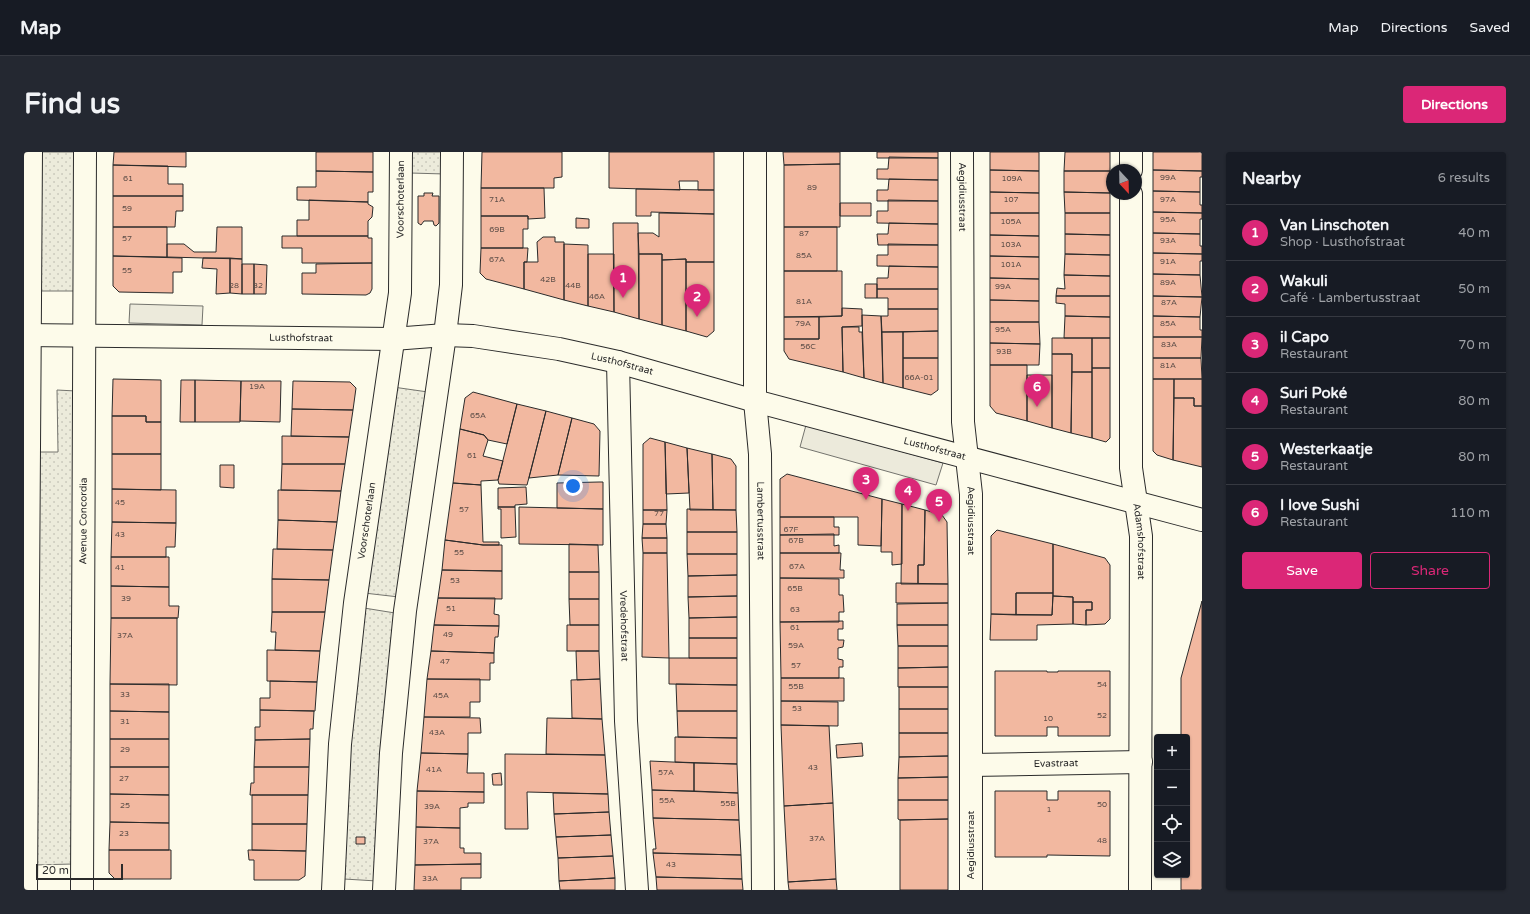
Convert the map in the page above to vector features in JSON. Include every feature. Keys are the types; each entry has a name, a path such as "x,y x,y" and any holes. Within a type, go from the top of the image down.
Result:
{"street":[{"path":"26,890 27,335 31,152"},
{"name":"Avenue Concordia","path":"82,890 84,152"},
{"name":"Voorschoterlaan","path":"333,890 340,744 355,603 400,293 401,152"},
{"path":"384,890 391,753 405,606 451,285 452,152"},
{"name":"Lambertusstraat","path":"755,152 755,401 760,454 763,890"},
{"name":"Aegidiusstraat","path":"962,152 963,422 971,494 971,890"},
{"path":"1131,152 1131,164"},
{"name":"Adamshofstraat","path":"1131,200 1131,468 1141,536 1140,890"},
{"name":"Lusthofstraat","path":"27,335 393,338 445,335 473,336 560,349 618,362 755,401 1202,520"},
{"name":"Vredehofstraat","path":"618,362 626,721 638,890"},
{"name":"Evastraat","path":"971,765 1141,762"}],"shaded area":[{"path":"40,152 76,152 75,291 39,291"},
{"path":"410,152 444,152 445,174 410,173"},
{"path":"130,304 203,306 202,325 129,323"},
{"path":"393,387 428,392 399,597 364,593"},
{"path":"57,390 76,391 73,864 33,865 35,452 58,452"},
{"path":"806,425 943,463 936,485 800,447"},
{"path":"364,608 395,613 377,881 344,879 350,739"}],"building":[{"path":"114,152 186,152 186,167 113,165"},
{"path":"316,152 373,152 373,172 316,171"},
{"path":"482,152 562,152 562,177 554,178 554,188 481,188"},
{"path":"609,152 714,152 714,190 698,190 698,181 679,181 680,190 609,188"},
{"path":"783,152 840,152 840,164 784,165"},
{"path":"877,152 938,152 938,158 877,158"},
{"path":"990,152 1039,152 1039,171 990,170"},
{"path":"1065,152 1110,152 1110,164 1106,164 1106,171 1064,171"},
{"path":"1153,152 1202,152 1202,171 1153,170"},
{"path":"889,157 938,158 938,180 877,179 877,169 888,169"},
{"path":"840,164 840,227 784,227 784,165"},
{"path":"113,165 168,166 168,184 183,184 183,196 113,196"},
{"path":"990,170 1039,171 1039,193 990,192"},
{"path":"1153,170 1202,171 1202,177 1200,177 1200,192 1153,191"},
{"path":"316,171 373,172 373,192 368,192 368,202 297,200 297,187 316,187"},
{"path":"1064,171 1106,171 1106,193 1064,192"},
{"path":"889,179 938,180 938,201 877,201 877,190 888,190"},
{"path":"481,188 544,188 545,218 528,219 528,216 481,216"},
{"path":"636,189 714,190 714,214 651,212 651,216 636,216"},
{"path":"1153,191 1200,192 1200,205 1202,205 1202,213 1153,212"},
{"path":"990,192 1039,193 1039,213 990,213"},
{"path":"1064,192 1106,193 1106,200 1110,200 1110,213 1065,213"},
{"path":"424,193 433,193 432,196 439,196 439,223 436,226 434,225 433,221 424,221 421,225 418,223 418,196 424,196"},
{"path":"113,196 183,196 183,211 176,211 175,227 113,227"},
{"path":"309,200 368,202 368,204 373,207 372,217 368,221 368,236 297,236 297,220 309,220"},
{"path":"888,200 938,201 938,224 877,223 877,211 888,211"},
{"path":"840,203 871,203 871,216 840,216"},
{"path":"1153,212 1202,213 1202,219 1200,219 1200,234 1153,233"},
{"path":"659,213 714,214 714,262 686,262 686,259 662,260 662,254 639,254 638,233 653,233 659,237"},
{"path":"990,213 1039,213 1039,236 990,235"},
{"path":"1065,213 1110,213 1110,235 1065,234"},
{"path":"481,216 528,216 528,229 523,229 523,248 481,248"},
{"path":"576,218 589,219 589,228 576,228"},
{"path":"613,223 638,223 639,319 614,312"},
{"path":"889,223 938,224 938,245 878,245 877,234 888,234"},
{"path":"113,227 167,227 167,257 113,256"},
{"path":"217,227 242,227 242,259 167,257 167,244 184,244 194,252 216,252"},
{"path":"784,227 837,227 837,271 784,271"},
{"path":"1153,233 1200,234 1202,254 1153,253"},
{"path":"1065,234 1110,235 1110,255 1065,254"},
{"path":"990,235 1039,236 1039,257 990,256"},
{"path":"282,236 368,236 368,238 372,238 372,263 302,263 302,248 282,248"},
{"path":"543,237 555,237 555,242 564,242 564,300 524,289 524,262 538,262 537,242"},
{"path":"564,244 588,245 588,306 564,300"},
{"path":"888,244 938,245 938,267 877,266 877,255 888,255"},
{"path":"481,248 528,248 527,262 524,262 524,289 486,279 480,273"},
{"path":"1153,253 1202,254 1202,261 1200,261 1200,275 1153,274"},
{"path":"588,254 614,254 614,312 588,306"},
{"path":"639,254 662,254 662,325 639,319"},
{"path":"1065,254 1110,255 1110,276 1064,275"},
{"path":"113,256 182,258 182,272 173,272 173,293 119,292 113,286"},
{"path":"990,256 1039,257 1039,279 990,278"},
{"path":"203,258 230,258 230,293 216,294 217,269 202,268"},
{"path":"230,258 242,259 242,294 230,293"},
{"path":"686,259 686,331 662,325 662,260"},
{"path":"686,262 714,262 714,331 707,337 686,331"},
{"path":"372,263 372,289 370,293 366,295 302,294 302,273 316,273 316,264"},
{"path":"242,264 254,264 254,294 242,294"},
{"path":"254,264 267,265 266,294 254,294"},
{"path":"889,266 938,267 938,289 877,289 877,278 888,278"},
{"path":"784,271 842,271 842,316 784,317"},
{"path":"1153,274 1200,275 1202,297 1153,296"},
{"path":"1064,275 1110,276 1110,296 1056,296 1057,288 1065,289"},
{"path":"990,278 1039,279 1039,301 990,300"},
{"path":"865,284 877,284 877,298 865,298"},
{"path":"877,289 938,289 938,309 888,309 888,298 877,298"},
{"path":"1056,296 1110,296 1110,317 1065,316 1065,304 1056,303"},
{"path":"1153,296 1202,297 1200,317 1153,316"},
{"path":"990,300 1039,301 1039,322 990,322"},
{"path":"842,308 862,309 862,326 842,327 843,372 789,359 784,351 784,339 819,339 819,317 842,316"},
{"path":"888,309 938,309 938,331 882,332 881,316 888,316"},
{"path":"862,315 881,316 883,383 864,378"},
{"path":"1065,316 1110,317 1110,338 1064,338"},
{"path":"1153,316 1200,317 1200,330 1202,330 1202,337 1153,337"},
{"path":"784,317 819,317 819,339 784,339"},
{"path":"990,322 1039,322 1040,344 990,343"},
{"path":"842,327 859,327 859,332 862,332 864,378 843,372"},
{"path":"938,331 938,358 903,358 903,332"},
{"path":"882,332 903,332 903,388 883,383"},
{"path":"1153,337 1202,337 1201,358 1153,358"},
{"path":"1052,338 1092,338 1092,372 1072,372 1072,354 1052,354"},
{"path":"1092,338 1110,338 1110,368 1092,368"},
{"path":"990,343 1040,344 1039,365 990,365"},
{"path":"1052,354 1072,354 1071,433 1052,428"},
{"path":"903,358 938,358 938,390 931,395 903,388"},
{"path":"1153,358 1201,358 1202,379 1153,379"},
{"path":"990,365 1027,365 1027,421 996,413 990,406"},
{"path":"1092,368 1110,368 1110,438 1106,442 1092,438"},
{"path":"1072,372 1092,372 1092,438 1071,433"},
{"path":"1027,375 1052,375 1052,428 1027,421"},
{"path":"113,379 161,380 161,422 146,422 146,416 112,416"},
{"path":"1153,379 1174,379 1173,460 1157,455 1153,451"},
{"path":"1174,379 1202,379 1202,406 1194,406 1194,398 1174,398"},
{"path":"181,380 195,380 195,422 180,422"},
{"path":"195,380 241,381 240,422 195,422"},
{"path":"241,381 281,381 280,422 240,421"},
{"path":"293,381 350,382 356,388 353,410 292,409"},
{"path":"473,392 517,404 507,444 488,440 484,435 460,429 465,398"},
{"path":"1174,398 1194,398 1194,406 1202,406 1202,467 1173,460"},
{"path":"517,404 546,411 527,485 499,484 498,480"},
{"path":"292,409 353,410 349,437 291,436"},
{"path":"546,411 572,418 558,475 529,478"},
{"path":"112,416 146,416 146,422 161,422 161,454 112,454"},
{"path":"572,418 594,424 600,431 599,476 558,475"},
{"path":"460,429 484,435 488,440 483,456 503,461 498,480 481,481 481,485 453,483"},
{"path":"282,436 349,437 345,464 282,464"},
{"path":"650,438 665,442 667,510 643,510 643,444"},
{"path":"665,442 687,448 689,493 666,494"},
{"path":"687,448 712,454 713,510 690,510"},
{"path":"112,454 161,454 161,490 112,489"},
{"path":"712,454 731,459 736,466 736,510 713,510"},
{"path":"282,464 345,464 341,491 281,490"},
{"path":"220,465 234,465 234,488 220,487"},
{"path":"787,474 882,499 881,546 858,545 858,517 780,517 780,479"},
{"path":"603,482 603,509 557,508 557,483"},
{"path":"453,483 481,485 483,542 499,542 499,545 483,545 445,540"},
{"path":"526,487 527,504 515,505 515,507 498,507 498,488"},
{"path":"112,489 176,490 176,523 112,522"},
{"path":"278,490 341,491 337,522 278,520"},
{"path":"882,499 902,504 902,564 892,565 892,552 881,552"},
{"path":"902,504 925,510 924,565 918,565 918,584 901,584"},
{"path":"498,507 515,507 516,537 501,538 501,509 498,509"},
{"path":"519,507 603,509 603,545 519,544"},
{"path":"687,509 736,510 737,532 687,532"},
{"path":"643,510 667,510 666,524 643,524"},
{"path":"925,510 942,515 947,522 948,584 918,584 918,565 924,565"},
{"path":"780,517 834,517 834,527 839,527 839,535 780,535"},
{"path":"278,520 337,522 333,550 277,549"},
{"path":"112,522 176,523 175,547 166,547 166,557 111,557"},
{"path":"643,524 666,524 667,538 642,538"},
{"path":"997,530 1053,544 1053,593 1016,593 1016,615 991,614 991,536"},
{"path":"687,532 737,532 737,554 687,554"},
{"path":"834,534 834,546 839,545 839,553 780,553 780,535"},
{"path":"642,538 667,538 667,553 643,553"},
{"path":"445,540 483,545 502,545 502,571 442,570"},
{"path":"569,544 598,545 599,572 569,572"},
{"path":"1053,544 1105,558 1110,565 1110,619 1105,624 1086,625 1086,610 1092,610 1092,602 1073,602 1073,597 1053,596"},
{"path":"273,549 333,550 329,580 272,579"},
{"path":"643,553 667,553 669,658 642,657"},
{"path":"780,553 841,553 840,570 844,570 844,578 780,578"},
{"path":"687,554 737,554 737,575 688,576"},
{"path":"111,557 169,557 169,587 111,586"},
{"path":"442,570 502,571 502,599 438,598"},
{"path":"569,572 599,572 599,599 569,599"},
{"path":"737,575 737,596 688,597 688,576"},
{"path":"780,578 839,579 839,595 843,595 844,612 839,612 839,622 780,622"},
{"path":"272,579 329,580 325,612 272,612"},
{"path":"896,583 948,584 948,603 896,603"},
{"path":"111,586 169,587 169,606 179,606 178,618 111,618"},
{"path":"1016,593 1053,593 1052,615 1016,615"},
{"path":"737,596 737,617 689,618 688,597"},
{"path":"1053,596 1073,597 1073,624 1037,625 1037,640 990,640 991,614 1052,615"},
{"path":"438,598 495,598 494,614 499,615 499,626 434,625"},
{"path":"569,599 599,599 599,625 570,625"},
{"path":"1202,601 1202,890 1181,890 1181,878 1190,878 1190,734 1181,734 1181,678"},
{"path":"1073,602 1092,602 1092,610 1086,610 1086,625 1073,624"},
{"path":"948,603 948,625 897,625 897,604"},
{"path":"272,612 325,612 320,651 275,650 276,632 271,632"},
{"path":"737,617 737,638 689,638 689,618"},
{"path":"111,618 177,618 177,685 110,684"},
{"path":"843,621 843,629 838,629 838,640 844,640 843,647 838,648 838,659 843,660 843,667 839,667 839,678 781,678 780,622"},
{"path":"434,625 499,626 498,637 495,637 494,653 431,651"},
{"path":"567,625 599,625 599,651 567,651"},
{"path":"897,625 948,625 948,646 898,646"},
{"path":"689,638 737,638 737,658 689,658"},
{"path":"898,646 948,646 948,667 898,668"},
{"path":"267,650 320,651 317,682 267,681"},
{"path":"431,651 494,653 494,663 490,663 490,680 427,679"},
{"path":"576,651 599,651 600,679 577,680"},
{"path":"669,658 737,658 737,685 669,684"},
{"path":"948,667 948,687 898,687 898,668"},
{"path":"995,671 1110,671 1110,736 1058,736 1058,727 1047,727 1047,736 995,736"},
{"path":"781,678 844,678 844,701 781,701"},
{"path":"427,679 480,679 480,702 470,702 470,717 424,717"},
{"path":"600,679 602,719 572,718 571,680"},
{"path":"270,681 317,682 315,711 260,710 260,698 270,698"},
{"path":"110,684 169,684 169,712 110,711"},
{"path":"676,684 737,685 737,711 677,711"},
{"path":"899,687 948,687 948,709 899,709"},
{"path":"781,701 838,702 838,726 781,725"},
{"path":"899,709 948,709 948,733 899,733"},
{"path":"260,710 314,711 313,729 310,729 310,739 255,740 255,727 260,727"},
{"path":"110,711 169,712 169,739 110,739"},
{"path":"677,711 737,711 737,738 678,737"},
{"path":"424,717 480,718 481,733 468,733 468,754 421,753"},
{"path":"547,718 602,719 605,755 546,754"},
{"path":"781,725 829,726 833,803 784,806"},
{"path":"899,733 948,733 948,756 899,757"},
{"path":"675,737 737,738 737,764 675,762"},
{"path":"110,739 169,739 169,767 110,767"},
{"path":"310,739 309,767 254,767 255,740"},
{"path":"862,743 863,756 837,758 836,745"},
{"path":"421,753 468,754 467,773 484,773 484,792 417,791"},
{"path":"505,754 605,755 608,794 527,792 528,829 505,829"},
{"path":"948,756 948,777 898,778 899,757"},
{"path":"650,761 694,763 694,791 652,790"},
{"path":"694,763 737,764 738,793 694,791"},
{"path":"110,767 169,767 169,795 110,794"},
{"path":"254,767 309,767 308,795 250,795 251,783 254,783"},
{"path":"501,773 502,785 493,785 492,774"},
{"path":"948,777 948,800 898,800 898,778"},
{"path":"652,790 738,793 739,820 653,818"},
{"path":"417,791 484,792 484,803 468,803 468,807 460,808 460,828 416,827"},
{"path":"995,791 1047,791 1047,800 1058,800 1058,791 1110,791 1110,856 1047,855 1047,857 995,857"},
{"path":"553,793 608,794 609,812 554,814"},
{"path":"110,794 169,795 169,823 110,822"},
{"path":"252,795 308,795 307,824 252,824"},
{"path":"898,800 948,800 948,819 900,820 898,819"},
{"path":"833,803 836,879 788,882 784,806"},
{"path":"609,812 611,835 556,837 554,814"},
{"path":"653,818 739,820 741,855 653,853 653,849 656,849"},
{"path":"948,819 948,890 900,890 900,820"},
{"path":"110,822 169,823 169,850 109,850"},
{"path":"252,824 307,824 306,851 252,850"},
{"path":"416,827 460,828 460,848 464,848 464,853 481,853 481,864 415,865"},
{"path":"611,835 613,856 558,858 556,837"},
{"path":"356,837 365,837 365,844 356,844"},
{"path":"109,850 171,850 171,879 115,879 109,873"},
{"path":"248,850 306,851 305,876 299,880 254,880 254,860 249,860"},
{"path":"653,853 741,855 742,879 656,877"},
{"path":"613,856 615,878 559,881 558,858"},
{"path":"481,864 481,878 461,878 461,890 414,890 415,865"},
{"path":"656,877 742,879 743,890 657,890"},
{"path":"615,878 615,890 560,890 559,881"},
{"path":"836,879 837,890 789,890 788,882"}],"place":[{"name":"Van Linschoten","path":"623,298"},
{"name":"Wakuli","path":"697,317"},
{"name":"I love Sushi","path":"1037,407"},
{"name":"il Capo","path":"866,500"},
{"name":"Suri Poké","path":"908,511"},
{"name":"Westerkaatje","path":"939,522"}]}
